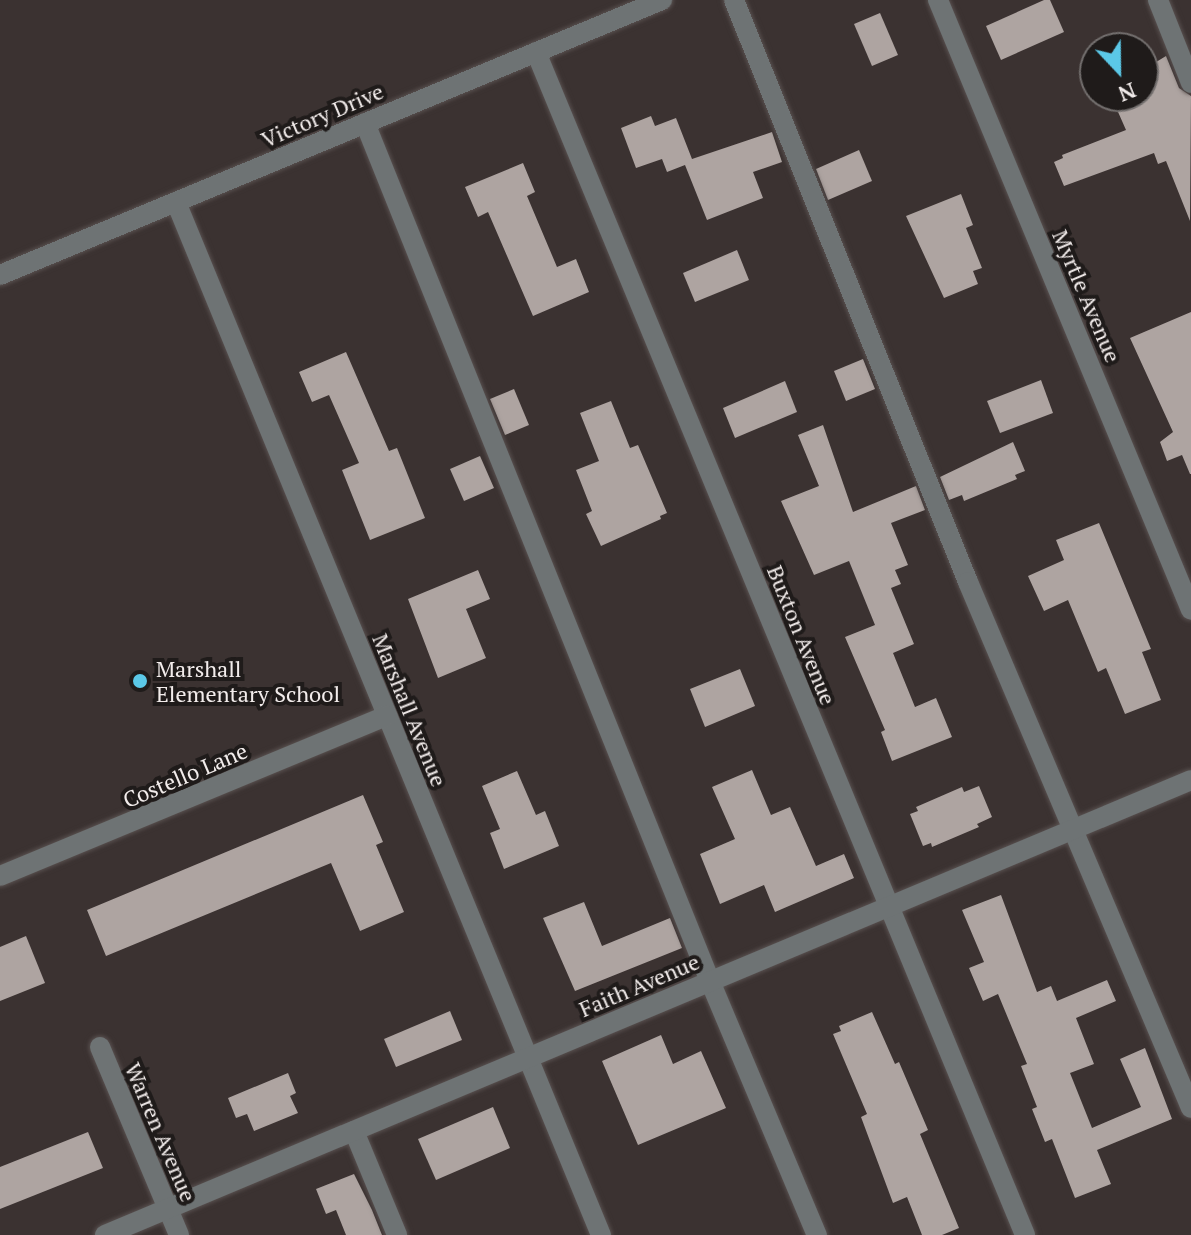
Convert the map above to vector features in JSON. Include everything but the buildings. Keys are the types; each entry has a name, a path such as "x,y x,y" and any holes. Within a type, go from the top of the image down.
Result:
{"street":[{"name":"Victory Drive","path":"3,267 176,202 662,0"},
{"path":"734,0 962,568 1191,1108"},
{"name":"Myrtle Avenue","path":"938,0 1191,610"},
{"path":"1158,0 1191,83"},
{"name":"Buxton Avenue","path":"536,52 1025,1235"},
{"path":"365,123 710,981 817,1235"},
{"name":"Marshall Avenue","path":"176,202 601,1235"},
{"name":"Costello Lane","path":"0,876 387,716"},
{"name":"Faith Avenue","path":"105,1235 1191,780"},
{"name":"Warren Avenue","path":"100,1047 179,1235"},
{"path":"354,1131 397,1235"}],"place":[{"name":"Marshall Elementary School","path":"140,681"}]}
